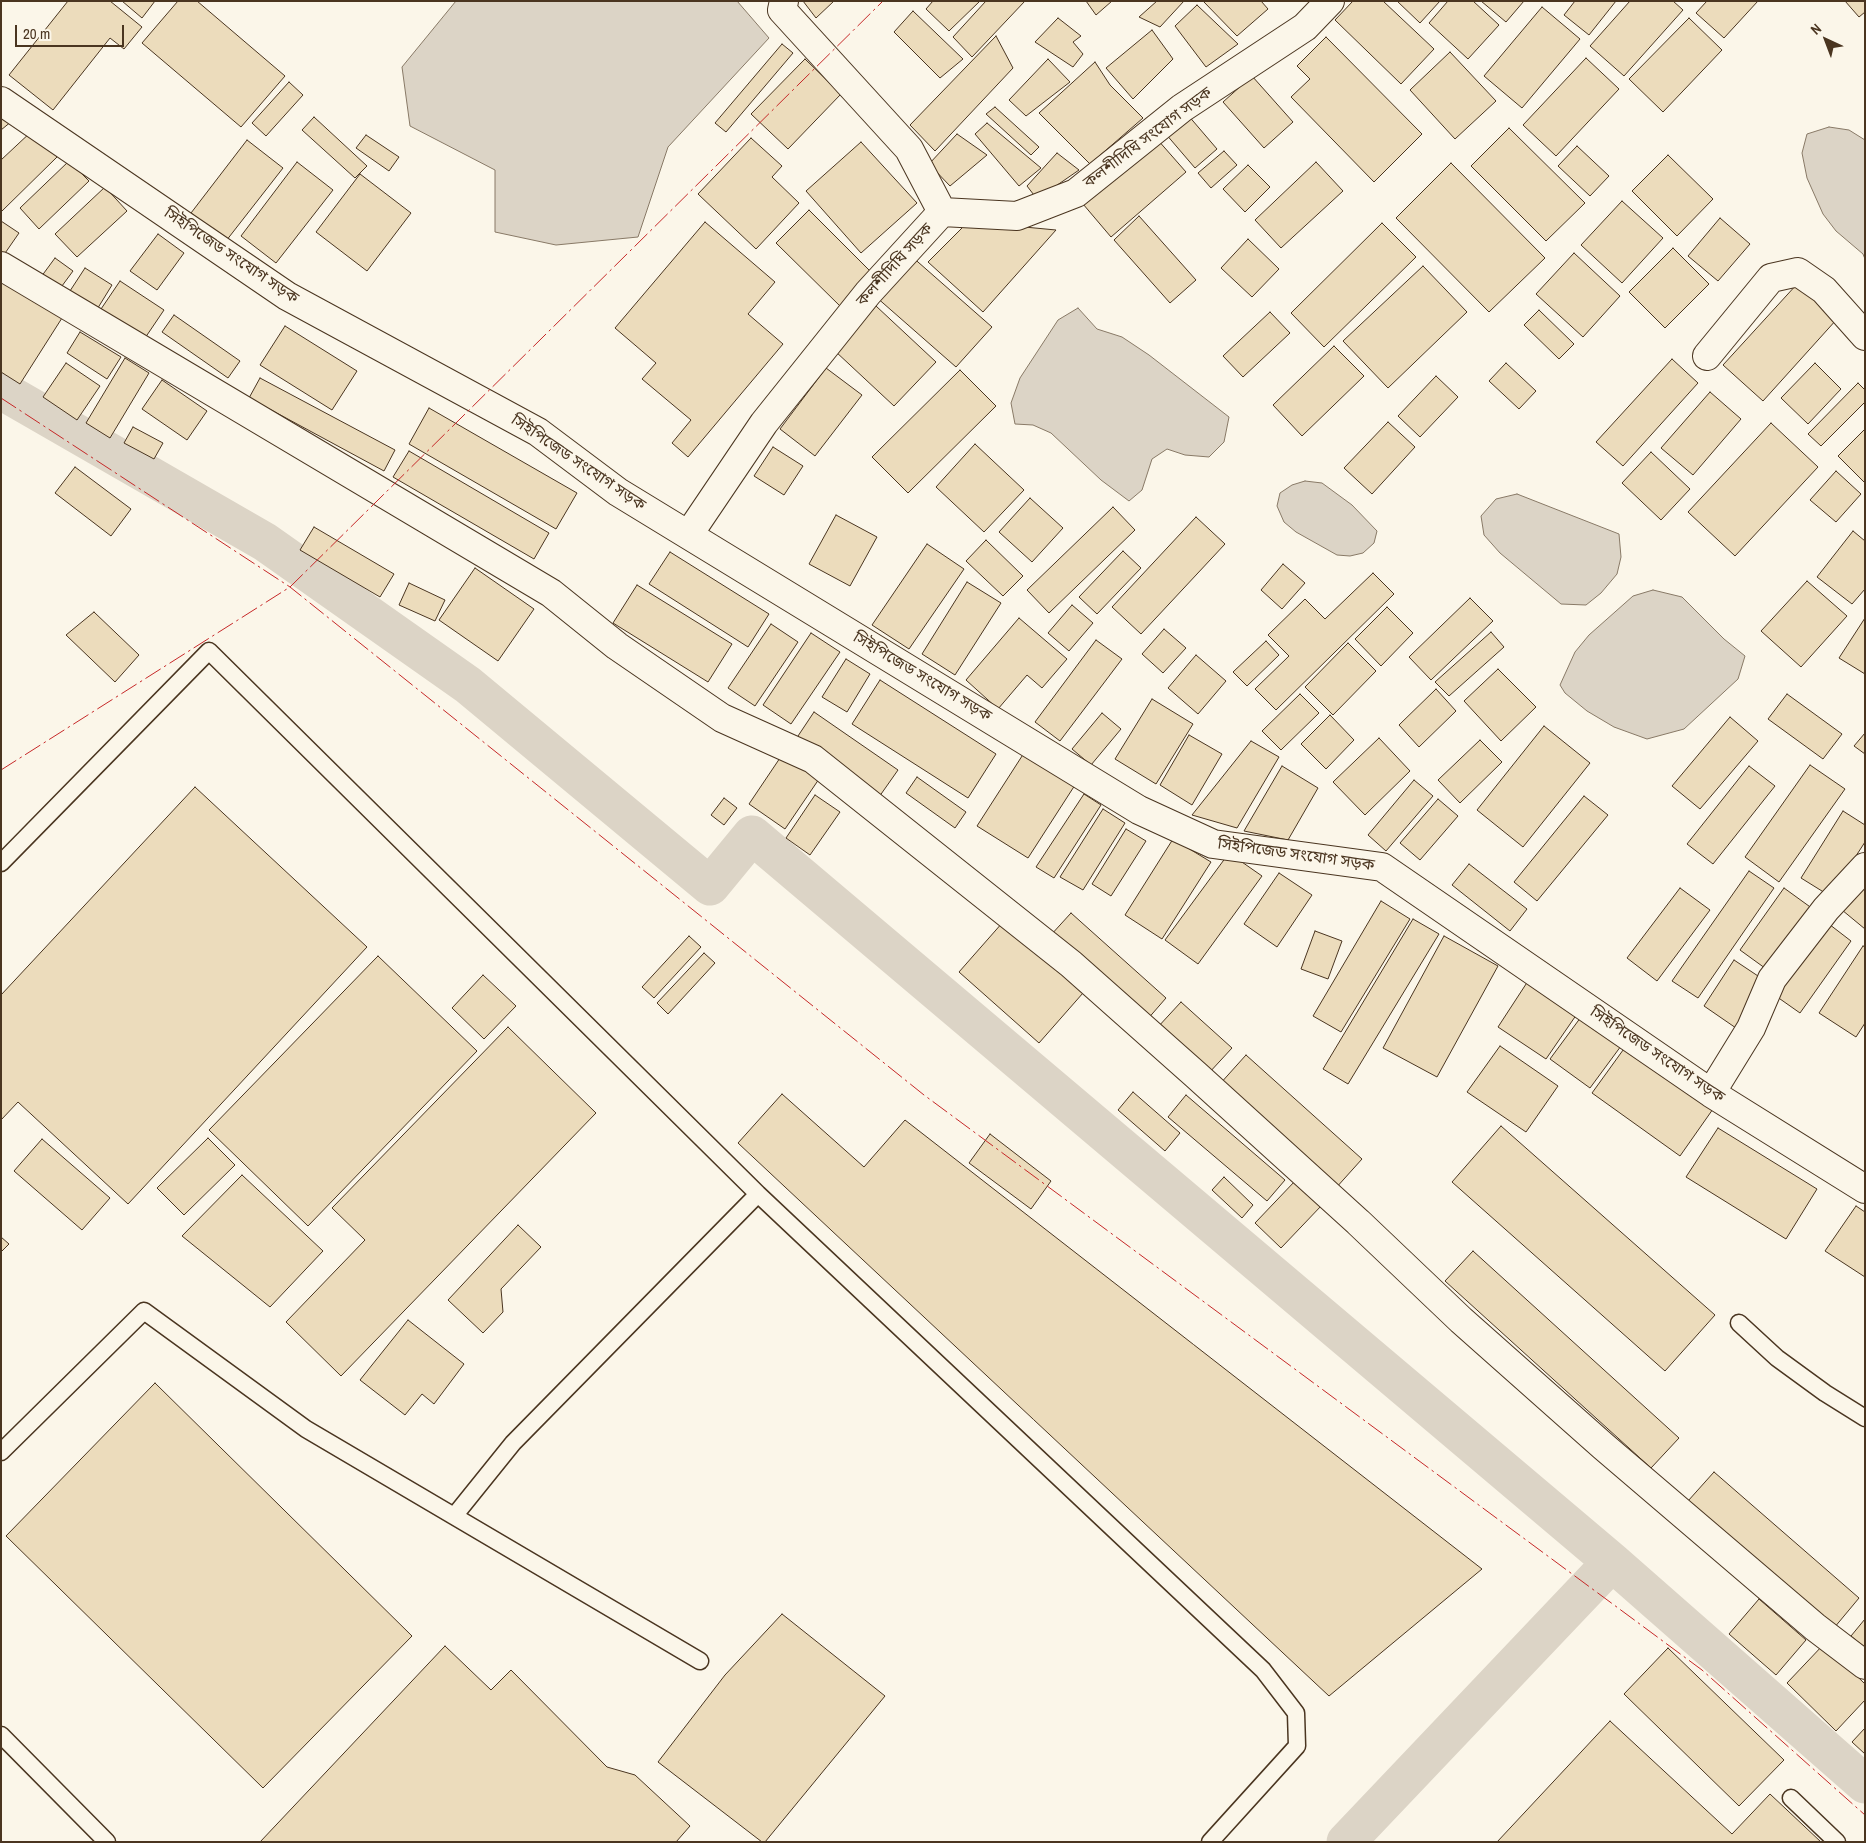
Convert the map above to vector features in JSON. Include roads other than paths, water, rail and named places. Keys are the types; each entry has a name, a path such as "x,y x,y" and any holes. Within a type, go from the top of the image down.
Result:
{"street":[{"name":"কলশীদিঘি সড়ক","path":"689,534 764,423 868,293 942,212 910,149 782,10 784,1"},
{"name":"কলশীদিঘি সংযোগ সড়ক","path":"942,212 1017,216 1076,193 1182,108 1305,27 1330,1"},
{"name":"সিইপিজেড সংযোগ সড়ক","path":"1,101 287,296 538,432 618,492 1139,810 1213,844 1382,867 1711,1093 1865,1189"},
{"path":"1,266 551,593 617,646 722,718 813,759 1071,964 1358,1222 1461,1320 1596,1440 1815,1627 1865,1665"},
{"path":"1707,356 1771,278 1798,272 1824,290 1865,336"},
{"path":"1711,1093 1750,1028 1772,979 1826,910 1865,867"}],"lane":[{"path":"1,863 210,651 758,1194 1263,1670 1296,1712 1297,1746 1210,1842"},
{"path":"455,1515 513,1443 758,1194"},
{"path":"1,1452 144,1311 306,1429 700,1661"},
{"path":"1738,1323 1777,1358 1825,1393 1865,1418"},
{"path":"1,1735 107,1842"},
{"path":"1791,1798 1837,1842"}],"waterway":[{"path":"1,390 265,542 468,685 710,886 752,835 1612,1562 1865,1784"},
{"path":"1346,1842 1612,1562"}]}
